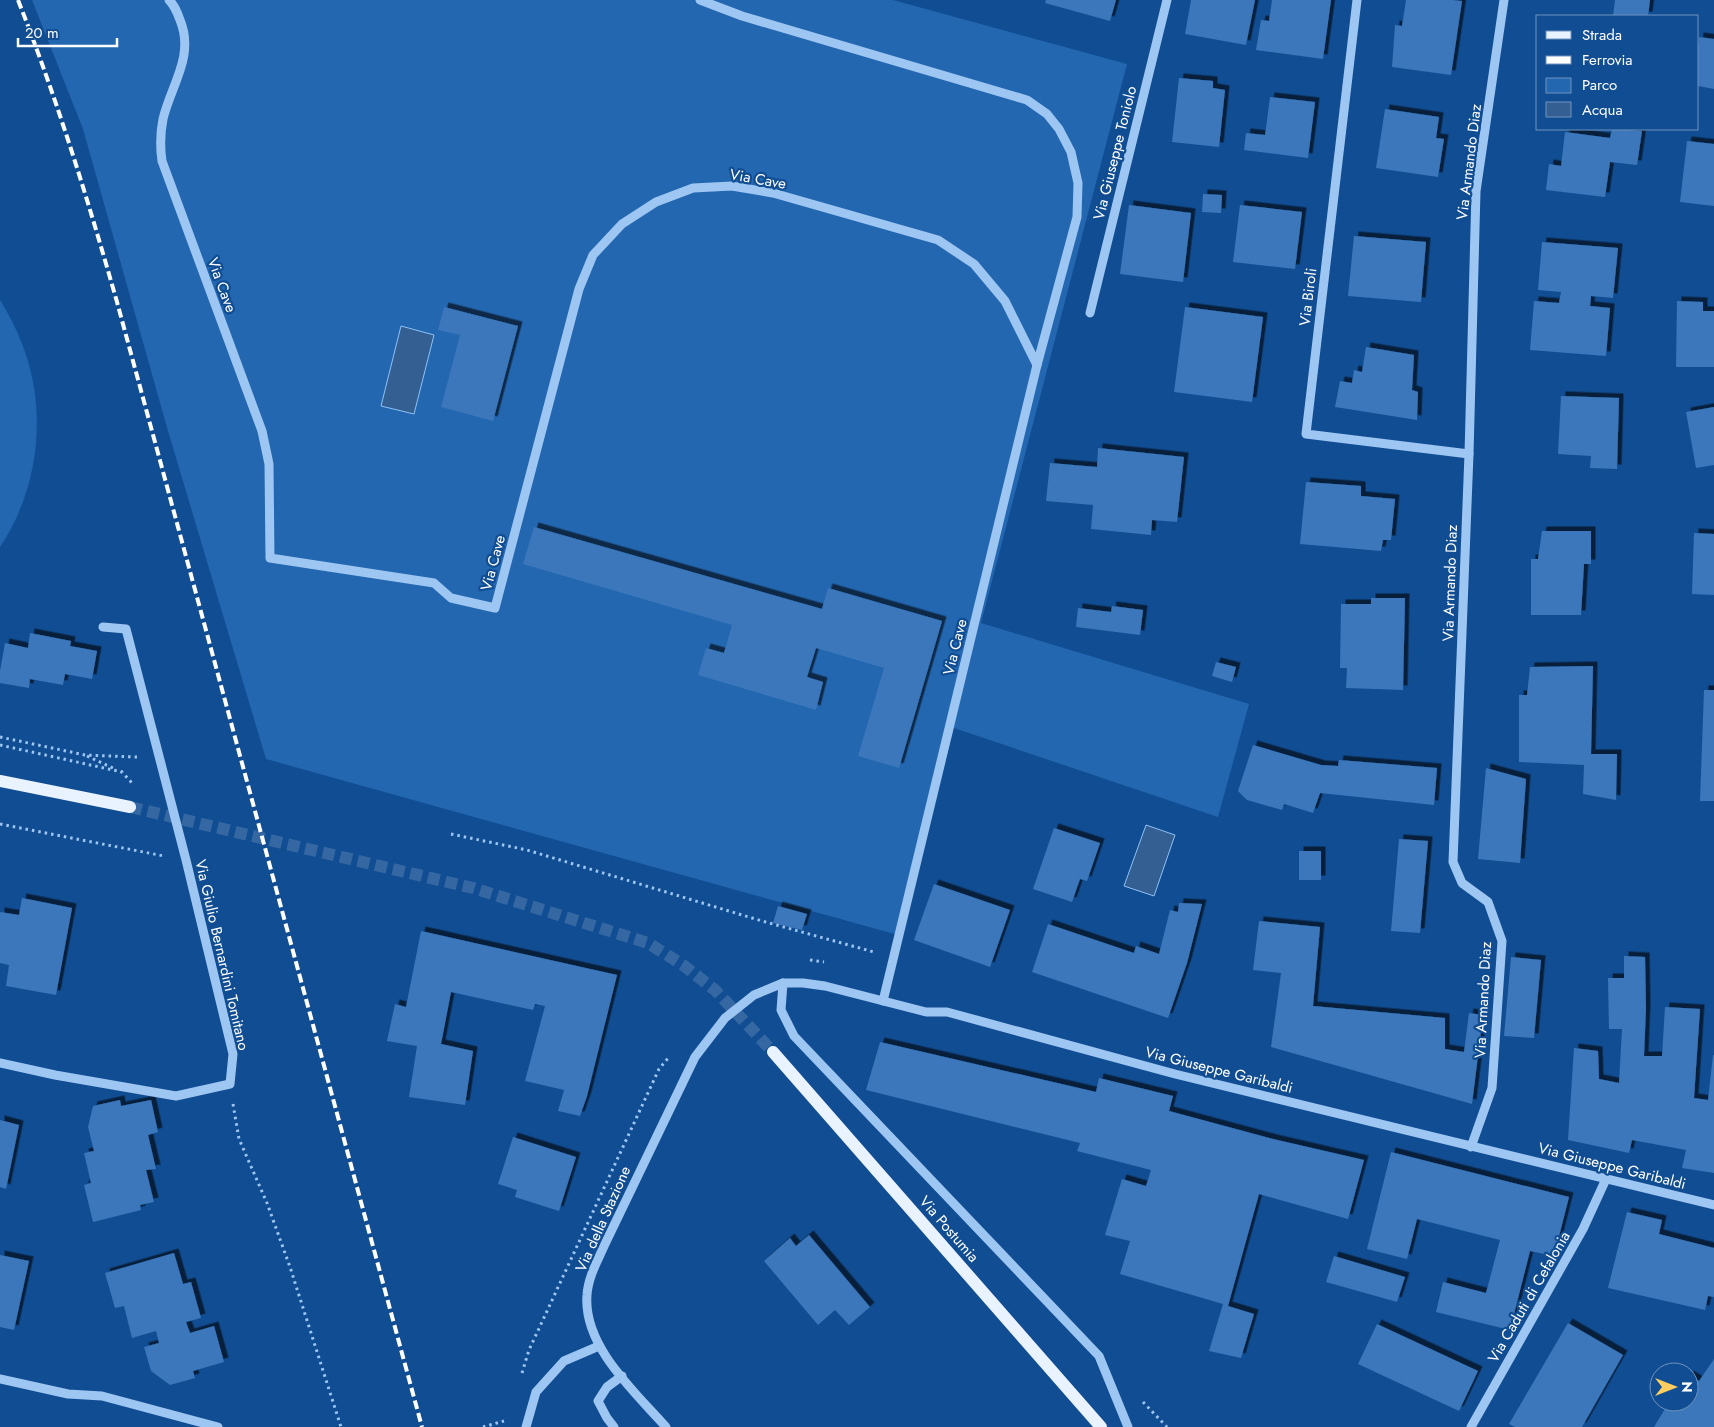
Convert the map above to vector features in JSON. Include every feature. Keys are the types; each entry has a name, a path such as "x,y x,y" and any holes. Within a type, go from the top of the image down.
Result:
{"main road":[{"path":"0,781 130,807"},
{"name":"Via Postumia","path":"773,1052 1100,1427"}],"street":[{"name":"Via Cave","path":"169,0 174,5 184,28 186,53 163,118 159,140 162,162 262,431 269,464 270,558 434,582 451,598 496,608 579,289 593,255 622,224 656,202 693,188 732,186 773,194 938,240 974,264 1005,301 1037,365"},
{"name":"Via Cave","path":"700,0 742,16 1027,100 1047,114 1059,129 1071,152 1078,183 1077,217 1037,365 883,1001"},
{"name":"Via Giuseppe Toniolo","path":"1090,313 1167,0"},
{"name":"Via Biroli","path":"1357,0 1306,434 1469,454"},
{"name":"Via Armando Diaz","path":"1471,1147 1492,1088 1502,941 1488,902 1462,883 1452,862 1469,454 1476,191 1504,0"},
{"name":"Via Giulio Bernardini Tomitano","path":"103,627 126,629 186,860 233,1054 230,1084"},
{"path":"782,983 781,1010 794,1036 1099,1356 1128,1427"},
{"name":"Via Giuseppe Garibaldi","path":"725,1018 754,995 782,983 825,986 926,1012 947,1012 1175,1074 1714,1205"},
{"name":"Via della Stazione","path":"666,1427 604,1355 593,1334 587,1312 587,1293 604,1244 696,1057 725,1018"},
{"path":"0,1063 55,1075 176,1096 230,1084"},
{"name":"Via Caduti di Cefalonia","path":"1471,1427 1583,1229 1606,1179"},
{"path":"526,1427 536,1392 564,1361 599,1346"},
{"path":"614,1427 598,1401 607,1387 622,1376"},
{"path":"0,1380 68,1394 102,1396 218,1427"}],"path":[{"path":"0,737 85,755 159,758"},
{"path":"0,745 122,772 85,755"},
{"path":"0,824 186,860"},
{"path":"451,834 527,850 762,921 894,957"},
{"path":"230,1084 239,1139 267,1203 290,1267 341,1427"},
{"path":"483,1427 509,1420"}],"green space":[{"path":"32,0 893,0 1127,64 981,623 1249,704 1218,817 954,728 902,926 898,935 266,759 168,431 83,129"},
{"path":"0,300 15,327 26,355 36,404 37,429 35,454 23,503 13,526 0,547"}],"water":[{"path":"401,326 434,335 414,414 381,406"},
{"path":"1146,825 1175,835 1154,896 1124,886"}],"building":[{"path":"1046,0 1116,0 1110,21 1045,3"},
{"path":"1191,0 1255,0 1246,45 1185,34"},
{"path":"1272,0 1331,0 1323,59 1256,50 1261,20 1269,21"},
{"path":"1406,0 1462,1 1451,75 1392,67 1395,25 1402,26"},
{"path":"1615,0 1650,0 1648,15 1613,15"},
{"path":"1699,37 1714,39 1714,89 1699,86"},
{"path":"1179,78 1213,81 1213,88 1225,90 1219,147 1172,142"},
{"path":"1270,97 1315,102 1308,158 1244,150 1246,133 1265,135"},
{"path":"1385,109 1439,117 1436,138 1444,139 1438,177 1376,168"},
{"path":"1612,130 1642,131 1637,165 1610,162 1605,197 1546,190 1549,164 1561,166 1565,132 1610,138"},
{"path":"1687,141 1714,144 1714,206 1680,202"},
{"path":"1203,194 1222,195 1221,213 1202,212"},
{"path":"1129,205 1191,213 1183,282 1120,274"},
{"path":"1240,205 1302,212 1295,269 1233,262"},
{"path":"1354,236 1426,242 1421,302 1348,296"},
{"path":"1542,242 1618,248 1613,298 1591,296 1590,306 1610,308 1606,356 1530,350 1534,301 1559,303 1561,292 1538,290"},
{"path":"1677,301 1703,302 1703,311 1714,311 1714,367 1676,367"},
{"path":"444,307 518,326 493,421 441,407 460,335 438,330"},
{"path":"1185,307 1263,317 1252,402 1174,392"},
{"path":"1366,347 1414,355 1412,390 1418,392 1417,420 1335,407 1340,381 1352,383 1354,370 1362,372"},
{"path":"1561,396 1619,398 1617,469 1590,468 1591,456 1558,454"},
{"path":"1714,407 1714,465 1696,468 1686,412"},
{"path":"1098,448 1184,457 1177,522 1152,520 1151,535 1091,529 1093,505 1046,501 1050,463 1097,467"},
{"path":"1306,482 1361,486 1361,496 1395,499 1391,540 1383,540 1381,551 1300,544"},
{"path":"534,527 822,609 828,588 942,621 899,768 858,756 884,668 816,648 807,677 823,682 816,710 698,675 706,648 724,653 732,625 523,564"},
{"path":"1542,531 1591,531 1591,564 1584,564 1581,615 1531,615 1531,559 1538,559"},
{"path":"1694,533 1714,534 1714,595 1692,594"},
{"path":"1371,598 1405,598 1403,690 1346,688 1347,668 1340,668 1341,604 1371,604"},
{"path":"1112,606 1143,610 1140,635 1076,627 1078,608 1111,612"},
{"path":"30,633 71,641 70,646 97,651 92,679 65,674 63,685 30,679 29,688 0,683 5,643 28,648"},
{"path":"1216,662 1236,667 1232,682 1212,676"},
{"path":"1593,666 1591,754 1617,754 1616,800 1583,794 1584,765 1519,762 1519,695 1527,695 1530,667"},
{"path":"1704,690 1714,690 1714,801 1700,801"},
{"path":"1253,745 1321,765 1338,766 1339,760 1437,768 1434,805 1320,793 1313,813 1284,804 1282,810 1247,800 1238,791"},
{"path":"1486,768 1526,779 1520,863 1478,859"},
{"path":"1054,828 1100,843 1087,881 1080,879 1072,902 1033,889"},
{"path":"1399,839 1428,841 1420,933 1391,931"},
{"path":"1299,851 1321,851 1321,880 1299,880"},
{"path":"934,884 1010,910 990,967 914,940"},
{"path":"22,898 72,908 56,995 6,986 9,965 0,963 0,912 19,915"},
{"path":"1179,903 1202,904 1187,963 1168,1018 1032,972 1048,924 1134,953 1136,946 1159,954 1170,910 1178,912"},
{"path":"778,906 807,914 802,930 773,923"},
{"path":"1259,921 1320,927 1313,1006 1445,1018 1445,1049 1464,1052 1469,1013 1483,1015 1472,1104 1271,1047 1281,973 1253,970"},
{"path":"421,931 617,975 587,1096 580,1116 558,1111 564,1090 525,1081 545,1006 535,1004 533,1010 451,992 441,1044 473,1051 465,1105 409,1097 417,1046 387,1041 395,1004 406,1007"},
{"path":"1624,956 1645,957 1646,1008 1644,1056 1662,1056 1665,1007 1700,1009 1694,1098 1708,1100 1714,1055 1714,1173 1682,1168 1686,1150 1632,1140 1629,1153 1568,1140 1574,1048 1598,1051 1599,1079 1619,1083 1622,1029 1609,1029 1608,978 1624,978"},
{"path":"1511,957 1541,960 1534,1038 1504,1036"},
{"path":"880,1042 1096,1092 1099,1078 1173,1096 1169,1111 1273,1139 1364,1160 1348,1219 1259,1194 1228,1306 1254,1314 1241,1358 1209,1351 1223,1304 1120,1274 1130,1241 1105,1235 1122,1179 1146,1186 1151,1170 1077,1151 1080,1143 866,1090"},
{"path":"120,1100 121,1106 151,1100 158,1132 148,1135 156,1169 146,1170 154,1202 140,1205 141,1210 93,1222 84,1185 91,1183 84,1153 94,1151 88,1127 93,1106"},
{"path":"0,1120 19,1125 6,1189 0,1187"},
{"path":"513,1137 576,1157 559,1211 515,1197 517,1190 498,1184"},
{"path":"1391,1152 1569,1197 1554,1256 1530,1251 1510,1330 1436,1312 1443,1282 1486,1293 1500,1240 1417,1219 1407,1259 1367,1249"},
{"path":"1627,1212 1662,1220 1659,1234 1714,1248 1714,1297 1708,1296 1705,1310 1608,1288"},
{"path":"809,1235 870,1307 849,1325 835,1310 818,1325 764,1261 790,1238 796,1246"},
{"path":"174,1253 183,1284 191,1282 201,1318 186,1322 190,1333 214,1326 224,1362 193,1371 195,1378 170,1385 151,1371 144,1347 159,1343 156,1331 132,1338 124,1306 115,1308 105,1273"},
{"path":"0,1255 29,1261 14,1330 0,1327"},
{"path":"1334,1256 1405,1277 1397,1302 1326,1282"},
{"path":"1568,1323 1623,1355 1582,1427 1515,1427 1509,1424"},
{"path":"1377,1324 1478,1371 1459,1411 1358,1364"},
{"path":"1714,1359 1714,1427 1654,1427 1663,1412 1699,1412 1699,1381"}],"tunnel":[{"path":"130,807 473,888 648,943 683,965 715,990 773,1052"}],"railway":[{"path":"18,0 71,150 117,302 422,1427"}]}
